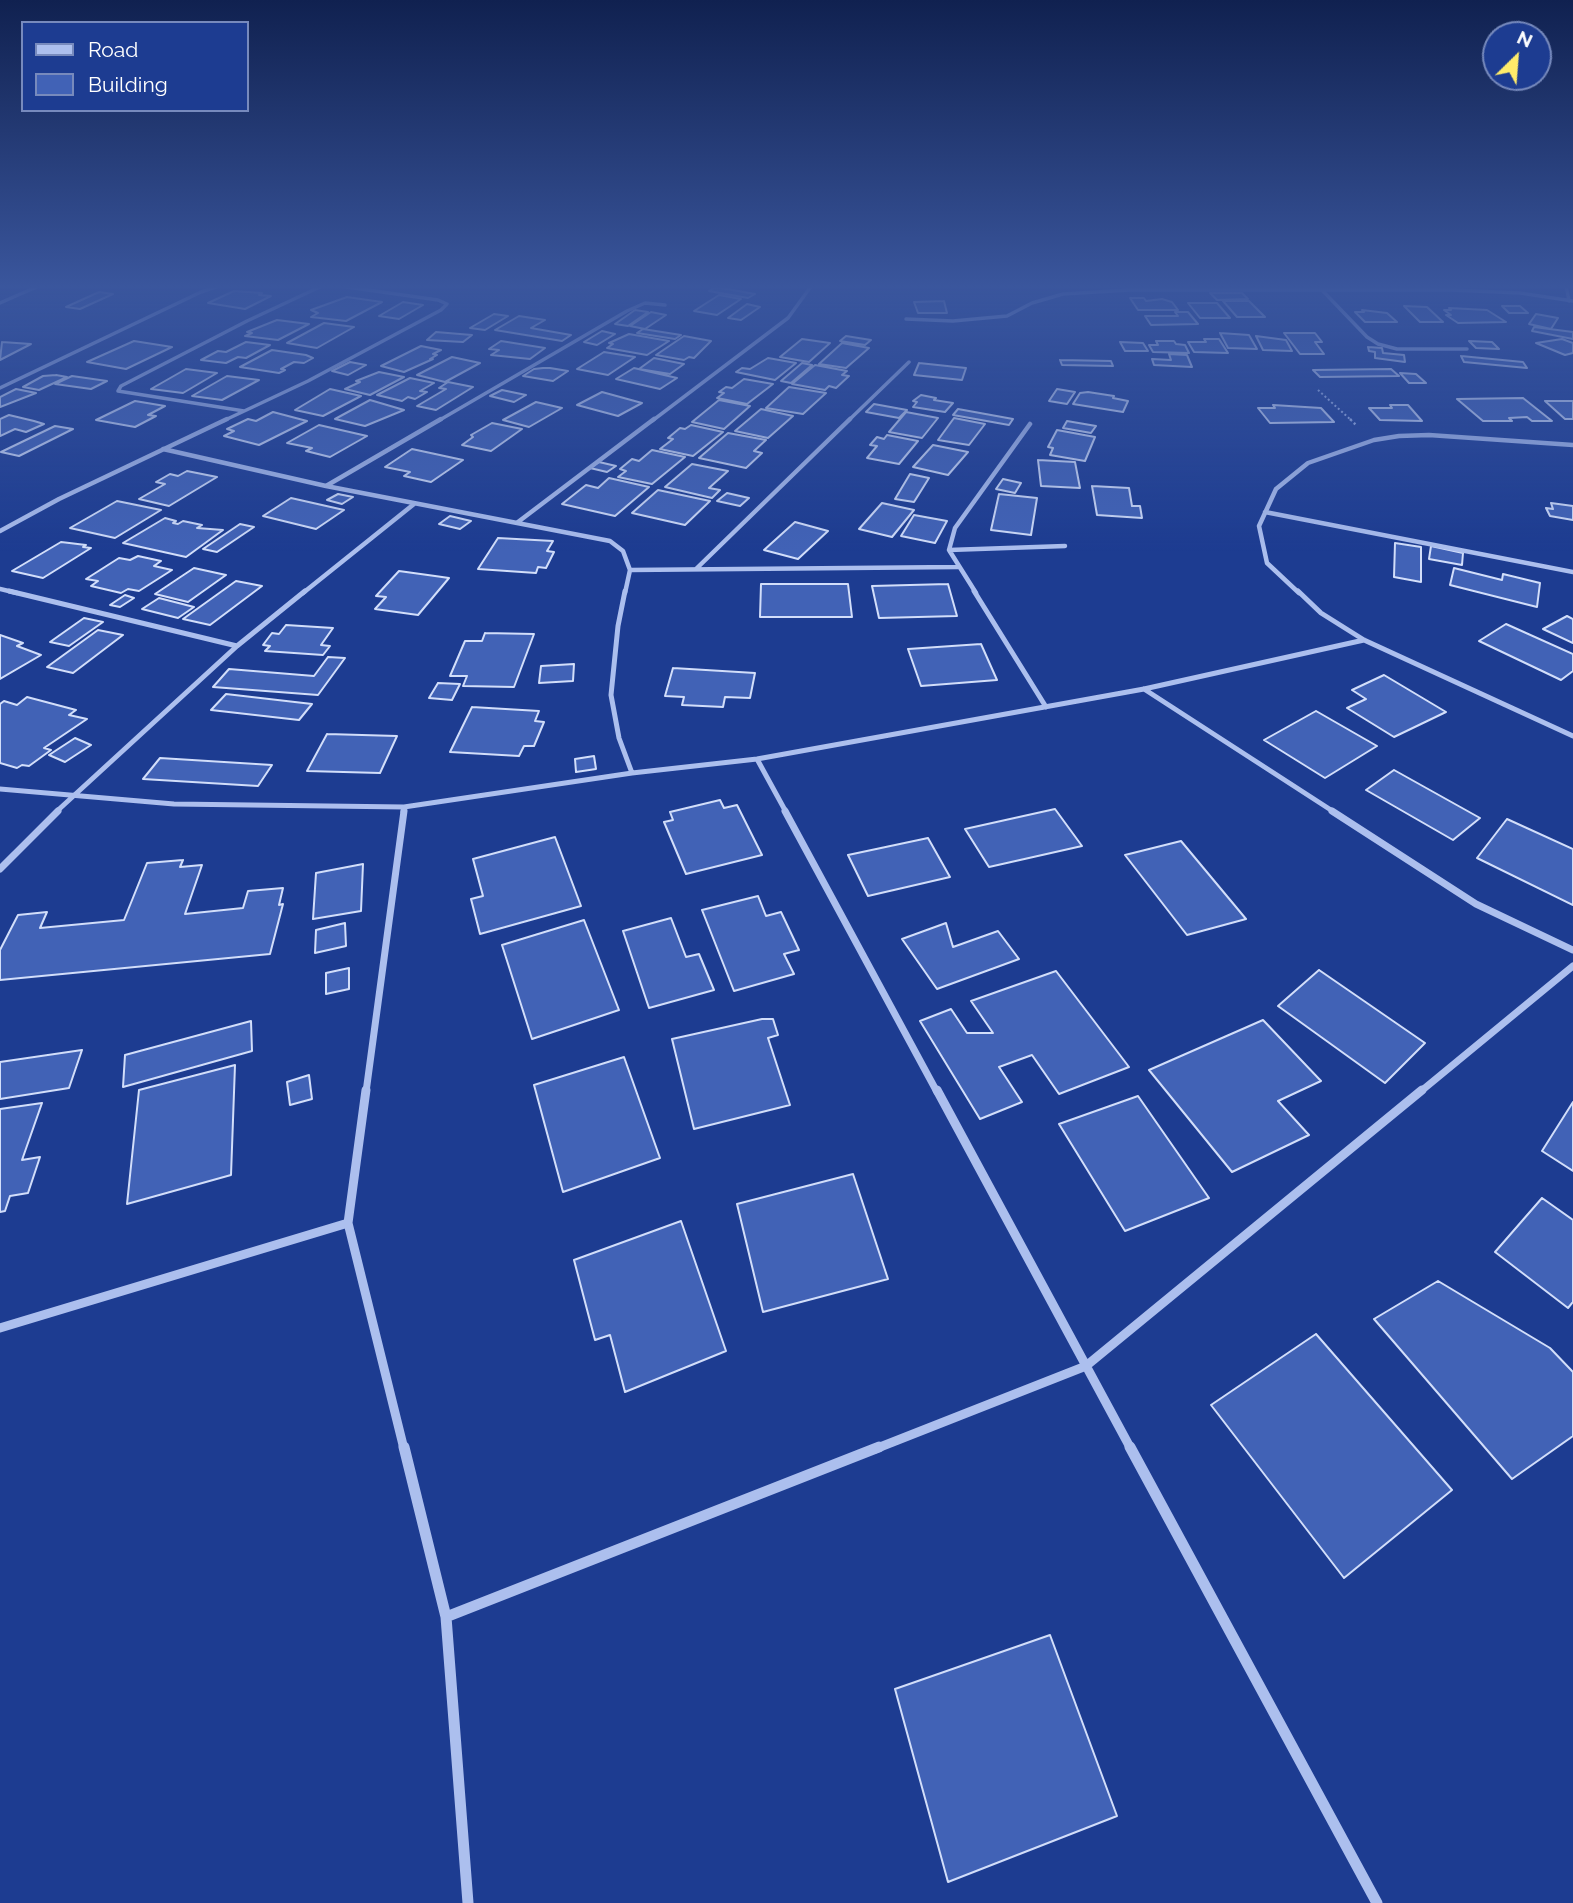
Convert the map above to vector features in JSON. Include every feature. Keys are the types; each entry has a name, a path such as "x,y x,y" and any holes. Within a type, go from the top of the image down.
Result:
{"street":[{"path":"0,388 30,374"},
{"path":"145,374 121,386 118,391 244,411"},
{"path":"0,531 321,374"},
{"path":"326,486 518,374"},
{"path":"518,522 714,374"},
{"path":"696,569 897,374"},
{"path":"1030,424 955,527 949,550 1046,708"},
{"path":"1573,445 1429,435 1374,440 1308,463 1276,489 1259,526 1266,563 1321,613 1364,640 1573,736"},
{"path":"163,449 326,486 610,541 623,551 630,570 618,625 611,695 619,738 632,773"},
{"path":"0,869 73,795 237,646 414,504"},
{"path":"1265,512 1573,572"},
{"path":"949,550 1065,546"},
{"path":"630,570 958,567"},
{"path":"0,589 237,646"},
{"path":"0,789 174,804 404,807 632,773 757,759 1144,689 1364,640"},
{"path":"1144,689 1476,904 1536,935 1573,950"},
{"path":"757,759 1377,1903"},
{"path":"404,807 348,1223 446,1617 468,1903"},
{"path":"446,1617 1086,1366 1573,966"},
{"path":"0,1328 348,1223"}],"path":[{"path":"1318,390 1374,440"}],"building":[{"path":"178,374 216,374 183,393 151,389"},
{"path":"374,374 404,377 370,395 345,389 360,382 356,381"},
{"path":"419,374 460,374 445,382 417,375"},
{"path":"526,374 564,374 553,381 523,376"},
{"path":"624,374 659,374 677,378 660,389 616,379"},
{"path":"745,374 783,374 775,380"},
{"path":"789,374 802,374 791,383 781,381"},
{"path":"804,374 849,376 836,388 829,386 825,390 792,384"},
{"path":"914,374 964,374 962,380"},
{"path":"1317,374 1396,374 1399,376 1320,377"},
{"path":"1401,374 1416,374 1426,383 1409,383"},
{"path":"43,376 67,377 39,390 23,387"},
{"path":"72,376 107,381 91,389 55,384"},
{"path":"227,376 259,380 222,400 192,396"},
{"path":"410,378 434,383 420,391 427,392 415,399 408,397 402,401 377,395"},
{"path":"744,379 773,384 747,404 717,398 724,393 719,392 726,387 732,388"},
{"path":"448,382 473,387 436,410 417,406 446,389 439,388"},
{"path":"789,387 826,393 803,414 766,408"},
{"path":"16,389 36,393 0,407 0,397"},
{"path":"330,389 361,396 323,416 295,410"},
{"path":"1057,389 1075,392 1067,404 1049,401"},
{"path":"502,390 526,395 514,402 490,396"},
{"path":"602,392 642,403 618,416 577,405"},
{"path":"1088,392 1128,401 1123,412 1073,404 1080,393"},
{"path":"921,395 953,403 945,412 913,407 917,402 913,401"},
{"path":"1523,398 1552,421 1532,421 1527,417 1509,418 1512,421 1483,421 1457,399"},
{"path":"370,400 404,410 365,426 335,419"},
{"path":"719,400 750,406 724,429 692,422"},
{"path":"135,401 165,406 148,415 156,416 135,427 96,420"},
{"path":"1545,401 1573,401 1573,419 1565,419"},
{"path":"536,402 562,408 529,427 503,420"},
{"path":"874,404 907,410 899,418 866,412"},
{"path":"1273,405 1321,408 1334,422 1270,423 1258,408 1275,408"},
{"path":"1390,405 1408,405 1422,421 1380,420 1369,408 1392,408"},
{"path":"761,409 793,416 768,438 735,431"},
{"path":"958,409 1013,419 1009,425 953,415"},
{"path":"273,412 307,421 259,445 224,436 234,431 227,429 248,419 256,421"},
{"path":"906,412 938,418 922,438 889,432"},
{"path":"9,415 44,424 26,432 15,429 0,436 0,419"},
{"path":"954,418 985,424 969,445 938,440"},
{"path":"1067,421 1096,426 1091,433 1063,428"},
{"path":"492,423 522,429 491,451 462,445 473,437 471,435"},
{"path":"319,425 367,436 330,457 306,451 312,448 287,443"},
{"path":"691,425 723,432 693,456 660,449 673,439 668,438 680,428 685,429"},
{"path":"55,426 73,429 19,456 1,452"},
{"path":"1057,430 1095,437 1085,461 1050,455 1053,448 1048,447"},
{"path":"728,433 766,440 754,451 762,453 746,468 699,458"},
{"path":"887,435 918,441 899,464 867,458 877,446 870,445 877,437 884,439"},
{"path":"933,445 968,452 948,475 913,467"},
{"path":"412,449 463,460 431,482 404,476 410,472 385,467"},
{"path":"652,450 685,457 652,484 618,477 626,471 620,469 632,459 639,461"},
{"path":"1038,460 1075,462 1080,488 1041,486"},
{"path":"599,462 616,466 607,472 590,468"},
{"path":"692,464 728,471 709,488 720,490 712,498 665,487"},
{"path":"187,471 217,477 169,506 139,499 165,484 156,482 170,474 178,476"},
{"path":"910,474 929,478 914,502 895,499"},
{"path":"609,478 649,487 615,516 562,504 586,485 598,488"},
{"path":"1003,479 1021,483 1015,493 996,489"},
{"path":"1092,486 1129,488 1132,506 1140,506 1142,518 1097,515"},
{"path":"658,490 710,501 685,525 632,513"},
{"path":"727,493 749,498 740,506 717,501"},
{"path":"338,494 353,497 342,504 327,500"},
{"path":"999,494 1037,498 1031,535 991,530"},
{"path":"291,498 344,510 316,529 263,516"},
{"path":"117,501 161,510 115,538 70,528"},
{"path":"882,503 914,510 892,537 859,529"},
{"path":"1551,503 1573,506 1573,520 1550,516 1546,508 1553,509"},
{"path":"914,515 947,521 935,543 901,536"},
{"path":"450,516 471,521 460,529 439,524"},
{"path":"165,518 178,524 183,521 202,525 197,528 223,530 186,557 123,543"},
{"path":"795,522 828,531 798,559 764,550"},
{"path":"240,524 254,527 217,552 203,549"},
{"path":"498,538 553,541 547,551 554,552 546,568 538,567 536,573 478,569"},
{"path":"61,542 91,548 43,578 12,571"},
{"path":"1395,543 1421,547 1421,582 1394,577"},
{"path":"1431,546 1463,553 1462,565 1429,559"},
{"path":"138,556 161,561 154,566 172,570 139,591 128,589 121,593 91,586 98,581 86,579 119,558 130,560"},
{"path":"194,568 226,575 188,602 155,594"},
{"path":"1454,568 1502,580 1503,574 1540,583 1537,607 1450,585"},
{"path":"399,571 449,578 418,615 375,609 386,597 376,596"},
{"path":"236,581 262,586 210,625 183,619"},
{"path":"761,584 848,584 852,617 760,617"},
{"path":"948,584 957,616 879,618 872,586"},
{"path":"125,595 134,598 120,607 110,605"},
{"path":"159,598 194,607 178,618 142,609"},
{"path":"1567,616 1573,619 1573,643 1543,629"},
{"path":"84,618 103,622 69,646 50,642"},
{"path":"1506,624 1573,654 1573,671 1561,680 1479,641"},
{"path":"286,625 333,628 321,645 330,646 323,655 265,651 270,646 263,645 272,633 279,634"},
{"path":"98,630 123,635 73,673 47,667"},
{"path":"485,633 534,634 514,687 463,686 467,676 450,676 465,641 482,641"},
{"path":"0,635 23,643 17,646 41,655 0,679"},
{"path":"981,644 997,680 921,686 908,649"},
{"path":"328,657 345,658 318,695 213,687 229,669 314,676"},
{"path":"574,664 573,681 539,683 541,666"},
{"path":"673,668 755,673 750,698 725,697 723,707 682,705 684,697 665,696"},
{"path":"1384,675 1446,712 1394,737 1347,708 1366,699 1352,690"},
{"path":"438,683 460,684 452,700 429,698"},
{"path":"226,694 312,704 299,720 211,710"},
{"path":"27,697 76,710 69,715 87,719 44,748 51,750 29,766 22,765 17,768 0,763 0,704 4,701 17,705"},
{"path":"472,707 539,711 535,721 544,722 534,746 524,746 519,756 450,752"},
{"path":"1316,711 1377,746 1325,778 1264,740"},
{"path":"327,734 397,736 380,773 307,771"},
{"path":"75,738 91,745 65,762 49,755"},
{"path":"594,756 596,769 576,772 575,759"},
{"path":"160,758 272,765 258,786 143,779"},
{"path":"1394,770 1480,818 1453,840 1366,790"},
{"path":"720,800 724,808 737,805 762,855 686,874 664,822 673,820 670,812"},
{"path":"1055,809 1082,846 989,867 965,829"},
{"path":"1507,819 1573,849 1573,905 1477,858"},
{"path":"555,837 581,906 480,934 471,899 483,896 473,859"},
{"path":"928,838 950,877 868,896 848,855"},
{"path":"1181,841 1246,919 1187,935 1125,855"},
{"path":"183,860 180,867 202,865 185,914 243,908 248,891 283,888 279,905 283,904 270,954 0,980 0,950 18,915 47,912 40,928 124,920 147,863"},
{"path":"363,864 361,911 313,919 316,873"},
{"path":"758,896 766,916 781,912 799,950 784,954 794,974 734,991 702,910"},
{"path":"671,918 686,957 699,954 714,990 649,1008 623,931"},
{"path":"584,920 619,1010 532,1039 502,945"},
{"path":"345,923 346,946 315,953 316,930"},
{"path":"946,923 953,947 998,931 1019,959 937,989 902,939"},
{"path":"349,968 349,989 326,994 326,973"},
{"path":"1319,970 1425,1043 1385,1083 1278,1006"},
{"path":"1056,971 1129,1067 1059,1094 1032,1055 999,1067 1022,1102 980,1119 920,1021 951,1009 967,1033 993,1033 971,1001"},
{"path":"762,1019 773,1019 778,1035 768,1038 790,1105 694,1129 672,1039"},
{"path":"1263,1020 1321,1081 1278,1101 1309,1135 1232,1172 1149,1070"},
{"path":"251,1021 252,1051 123,1087 125,1055"},
{"path":"82,1050 69,1088 0,1099 0,1062"},
{"path":"624,1057 660,1158 563,1192 534,1085"},
{"path":"235,1065 231,1175 127,1204 139,1090"},
{"path":"309,1075 312,1099 290,1105 287,1082"},
{"path":"1138,1096 1209,1198 1125,1231 1059,1124"},
{"path":"1573,1102 1573,1171 1542,1151"},
{"path":"42,1103 22,1160 40,1157 28,1193 10,1196 5,1211 0,1212 0,1109"},
{"path":"853,1174 888,1279 763,1312 737,1204"},
{"path":"1542,1198 1573,1220 1573,1302 1568,1308 1495,1252"},
{"path":"681,1221 726,1351 625,1392 610,1335 595,1340 574,1260"},
{"path":"1438,1281 1550,1348 1573,1372 1573,1436 1512,1479 1374,1319"},
{"path":"1316,1334 1452,1490 1344,1578 1211,1405"},
{"path":"1050,1635 1117,1816 948,1882 895,1689"}]}
